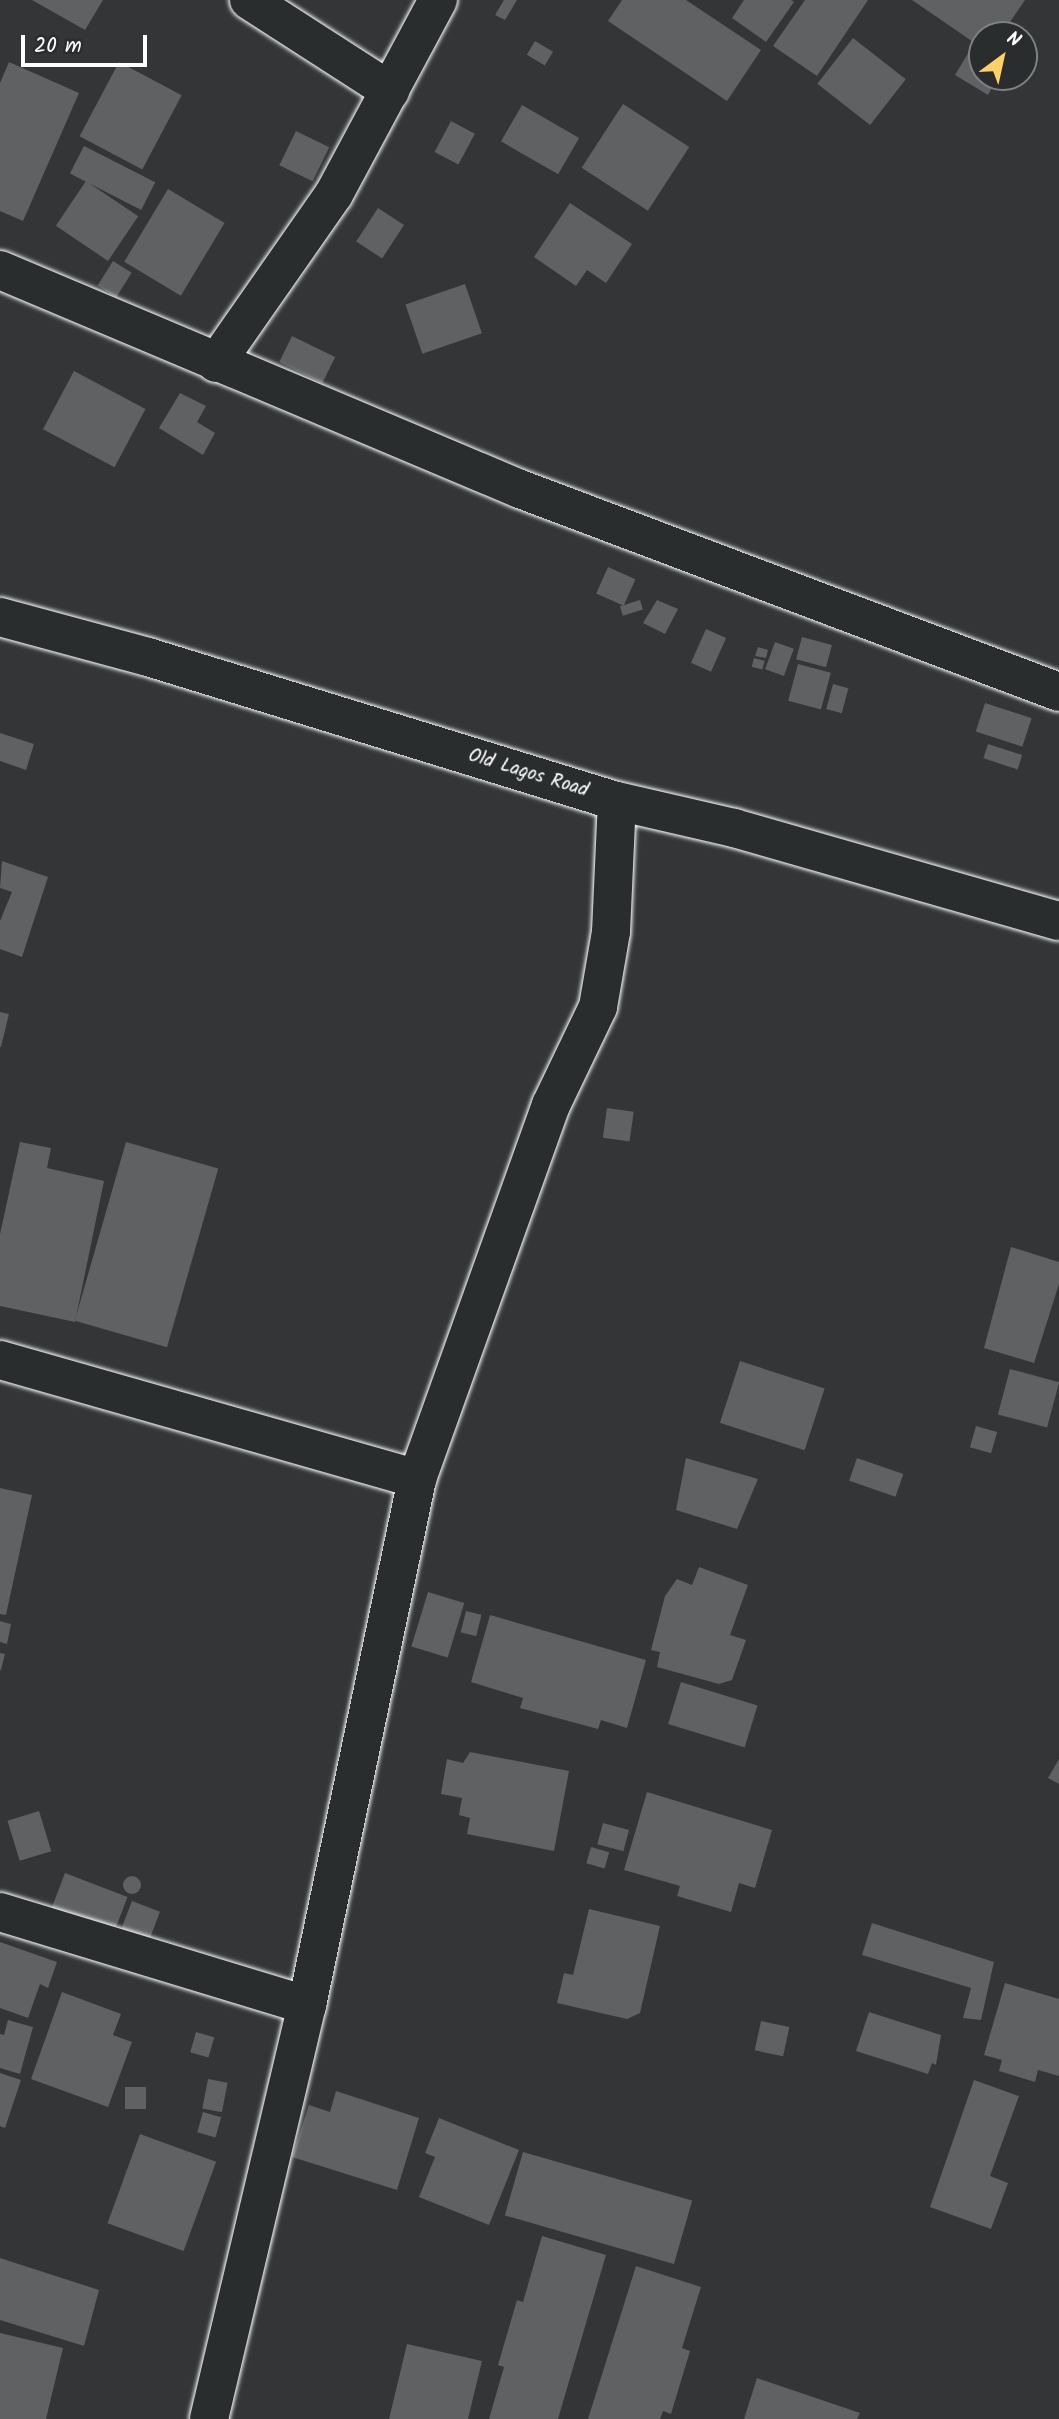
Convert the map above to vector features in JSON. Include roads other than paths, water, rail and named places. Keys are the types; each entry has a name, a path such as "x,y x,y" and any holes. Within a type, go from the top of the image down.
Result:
{"street":[{"path":"249,0 390,91"},
{"path":"216,363 334,194 438,0"},
{"path":"0,270 520,489 1059,692"},
{"name":"Old Lagos Road","path":"0,617 148,657 617,802 734,828 1059,921"},
{"path":"209,2419 307,2005 418,1479 551,1105 598,1007 611,932 617,802"},
{"path":"0,1360 418,1479"},
{"path":"0,1912 307,2005"}]}
